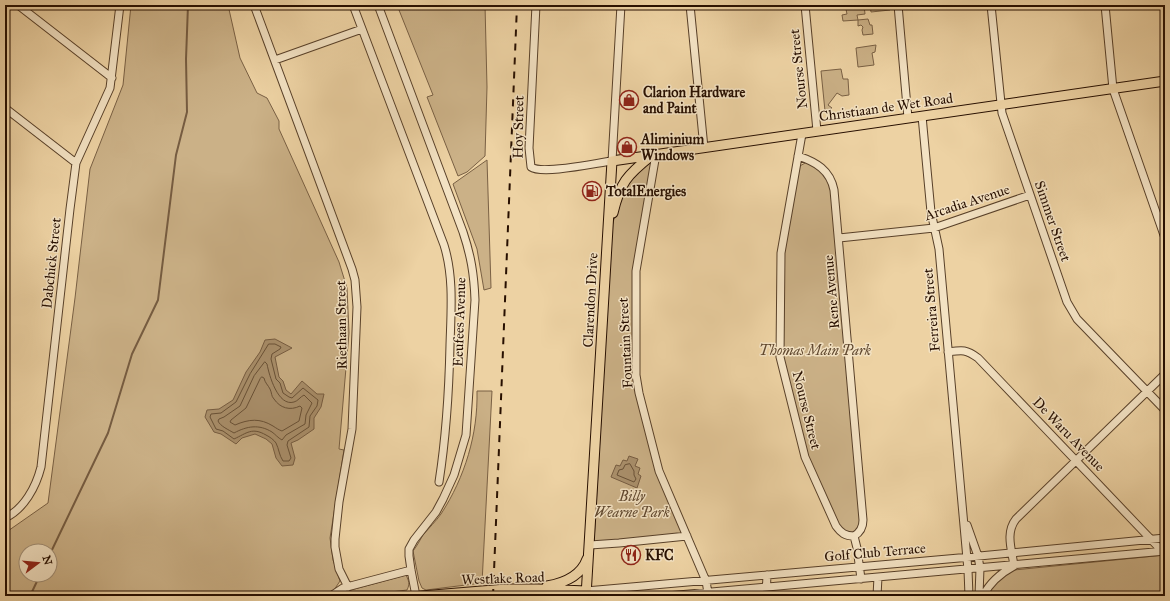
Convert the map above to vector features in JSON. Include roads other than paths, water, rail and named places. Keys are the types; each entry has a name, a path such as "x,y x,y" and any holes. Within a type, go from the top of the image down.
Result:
{"main road":[{"name":"Christiaan de Wet Road","path":"612,161 1165,81"},
{"path":"608,233 615,203 621,186 631,174 654,154"},
{"name":"Clarendon Drive","path":"586,594 612,161"},
{"path":"538,589 562,583 573,577 583,567 589,554"},
{"name":"Westlake Road","path":"421,596 506,589 538,589 586,594"}],"street":[{"path":"18,5 112,78"},
{"name":"Dabchick Street","path":"5,518 14,513 28,497 35,486 42,467 76,163 107,94 112,78 120,5"},
{"name":"Riethaan Street","path":"254,5 355,280 357,327 352,430 335,538 339,569 348,587"},
{"name":"Eeufees Avenue","path":"353,5 449,259 452,303 449,377 445,437 439,482"},
{"name":"Eeufees Avenue","path":"378,5 463,232 471,257 474,281 475,300 468,415 464,444 454,475 443,499 436,512 411,544 409,556 416,596"},
{"name":"Hoy Street","path":"536,5 529,148 531,167 535,169 547,170 612,161"},
{"name":"Clarendon Drive","path":"612,161 622,5"},
{"path":"690,5 704,148"},
{"name":"Nourse Street","path":"805,5 817,131"},
{"path":"898,5 908,118"},
{"name":"Simmer Street","path":"990,5 1000,105 1005,126 1069,308 1077,319 1165,410"},
{"path":"1105,5 1113,88 1165,238"},
{"path":"275,60 362,29"},
{"path":"5,108 76,163"},
{"name":"Ferreira Street","path":"922,116 930,200 939,249 968,570 969,596"},
{"name":"Nourse Street","path":"802,134 781,253 780,357 807,464 836,526 840,532 854,536"},
{"name":"Fountain Street","path":"654,154 636,271 636,375 659,471 706,581 708,593"},
{"name":"Rene Avenue","path":"798,156 822,167 831,178 834,190 863,520 861,530 854,536"},
{"name":"Arcadia Avenue","path":"839,238 934,228 1030,195"},
{"name":"De Waru Avenue","path":"948,352 961,350 967,351 978,358 1164,552"},
{"path":"984,596 986,590 995,578 1014,566 1010,534 1014,523 1165,374"},
{"name":"Ferreira Street","path":"962,503 967,525 978,556 980,568 979,596"},
{"path":"590,545 687,536"},
{"path":"854,536 861,579"},
{"name":"Golf Club Terrace","path":"586,594 766,575 966,558 1013,552 1165,538"},
{"name":"Golf Club Terrace","path":"667,596 1164,552"},
{"path":"331,596 348,587 411,570"},
{"path":"766,575 766,596"},
{"path":"877,596 878,577"}],"water":[{"path":"275,339 292,348 275,357 279,377 283,381 286,390 291,394 302,381 317,394 324,394 321,407 314,418 314,429 291,443 295,458 293,465 282,466 276,458 272,444 266,439 255,434 242,438 236,444 221,434 214,432 205,417 207,410 219,409 233,400 246,372 260,352 265,340"},
{"path":"629,456 638,459 635,466 640,468 638,474 641,476 637,488 611,477 616,465 620,466 623,460 627,461"}],"waterway":[{"path":"55,543 108,433 132,354 158,300 176,155 187,112 186,59 188,5"},
{"path":"30,596 36,583"}],"railway":[{"path":"493,596 517,5"}],"place":[{"name":"Clarion Hardware and Paint","path":"629,100"},
{"name":"Aliminium Windows","path":"627,147"},
{"name":"TotalEnergies","path":"592,191"},
{"name":"KFC","path":"631,555"}],"park label":[{"name":"Thomas Main Park","path":"815,350"},
{"name":"Billy Wearne Park","path":"632,504"}]}
